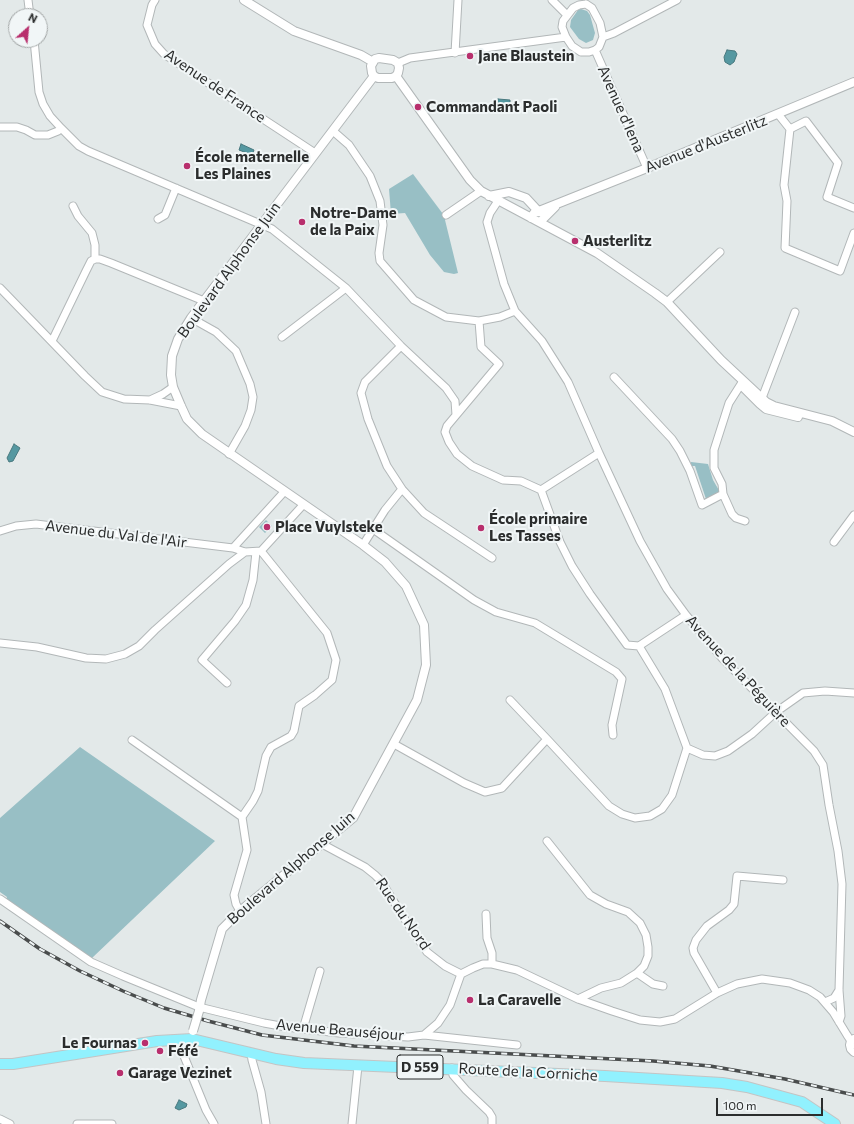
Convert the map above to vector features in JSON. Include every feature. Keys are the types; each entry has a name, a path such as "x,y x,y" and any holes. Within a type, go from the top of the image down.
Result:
{"main road":[{"name":"Route de la Corniche","path":"0,1064 13,1064 177,1039 192,1035 251,1053 276,1059 304,1063 452,1068 722,1083 747,1086 802,1102 835,1124"}],"street":[{"name":"Avenue de France","path":"155,0 152,5 147,25 155,44 164,54 315,153"},
{"path":"244,0 294,31 361,55 373,62"},
{"path":"455,53 458,0"},
{"path":"552,0 567,15"},
{"path":"603,37 614,33 677,0"},
{"path":"586,2 592,8 600,23 603,37 599,48 581,52 572,46 562,27 563,21 573,8 586,2"},
{"path":"398,63 410,58 566,37"},
{"path":"35,48 39,92 43,104 50,116 79,146 272,229 346,288 401,346 446,388 455,401 456,415"},
{"name":"Avenue d'Iena","path":"595,50 647,168"},
{"path":"379,58 393,60 398,63 398,73 392,78 378,78 372,73 371,69 373,62 379,58"},
{"name":"Boulevard Alphonse Juin","path":"192,1035 222,929 240,911 352,818 417,700 426,665 424,625 406,586 385,562 363,545 284,492 202,434 188,419 181,406 173,387 171,375 172,356 178,339 191,318 374,76"},
{"path":"396,76 470,180 481,191 597,253 667,302 766,409 845,428"},
{"name":"Avenue d'Austerlitz","path":"531,218 534,214 854,82"},
{"path":"778,114 790,129 784,185 787,201 785,248 840,271 854,233"},
{"path":"790,129 806,121 838,163 827,196 854,208"},
{"path":"0,127 17,127 35,135 48,135 58,131 61,128"},
{"path":"333,131 350,145 370,176 380,201 383,225 379,253 380,261 414,300 446,317 479,321 500,317 515,311"},
{"path":"158,219 165,215 176,188"},
{"path":"446,215 481,191"},
{"path":"489,196 510,192 526,198 539,212"},
{"name":"Avenue de la Péguière","path":"498,201 490,213 487,222 504,284 515,311 542,341 568,382 599,454 640,542 667,589 686,615 722,658 814,751 823,766 838,851 842,884 839,990 841,1016 839,1022"},
{"name":"Avenue d'Austerlitz","path":"540,222 557,205"},
{"path":"74,206 78,216 92,233 95,245 95,259"},
{"path":"667,302 720,252"},
{"path":"52,342 91,261 95,259 100,259 111,263 204,301"},
{"path":"0,288 102,392 124,399 150,400 181,406"},
{"path":"282,338 346,288"},
{"path":"762,398 794,312"},
{"path":"191,318 216,332 236,351 250,384 253,397 251,410 245,426 229,454"},
{"path":"479,321 481,348 499,364 447,426 445,432 449,442 457,454 472,466 503,480 521,482 541,490 560,542 572,566 590,594 627,645 639,646 686,615"},
{"path":"401,346 365,382 361,393 368,419 387,466 402,489 424,513 492,558"},
{"path":"614,377 672,439 690,471 702,505 723,494"},
{"path":"742,382 774,406 832,420 854,432"},
{"path":"742,382 729,403 719,431 714,450 714,468 722,484 723,494 732,514 736,518 744,521"},
{"path":"150,400 164,394 173,387"},
{"path":"541,490 599,454"},
{"path":"363,545 385,510 402,489"},
{"path":"258,551 245,552 233,548 284,492"},
{"path":"227,683 202,660 236,621 246,605 253,580 258,551 303,505"},
{"path":"834,542 854,515"},
{"name":"Avenue du Val de l'Air","path":"0,531 16,526 36,524 233,548"},
{"path":"373,529 474,600 496,612 535,623 616,672 622,679 612,725 613,734"},
{"path":"240,911 236,904 234,895 247,850 242,817 258,792 266,756 271,748 290,736 294,731 299,706 315,695 332,680 336,660 327,633 258,551"},
{"path":"0,643 37,647 86,658 106,659 125,654 139,646 229,564 245,552"},
{"path":"510,700 609,806 622,814 635,818 650,816 662,809 672,796 687,748 664,689 639,646"},
{"path":"687,748 703,755 715,756 728,751 752,734 776,712 803,693 825,691 854,693"},
{"path":"394,744 464,783 485,792 502,788 547,739"},
{"path":"132,740 242,817"},
{"path":"547,841 590,895 606,904 628,912 640,923 646,935 648,956 644,966 637,973 621,983 600,988 578,999"},
{"name":"Rue du Nord","path":"322,844 365,867 375,875 381,881 427,952 445,966 461,974"},
{"path":"718,993 694,953 693,948 696,940 707,926 729,910 734,904 737,876 783,880"},
{"name":"Avenue Beauséjour","path":"0,899 91,962 199,1009 264,1023 339,1033 408,1037 424,1035 438,1023 448,1010 461,974"},
{"path":"486,914 487,938 492,953 492,964"},
{"path":"461,974 478,966 492,964 517,970 578,999 640,1020 660,1022 675,1019 718,993 737,984 752,980 767,979 790,983 809,990 825,1002 847,1035 853,1040 850,1047 853,1053"},
{"path":"303,1029 320,971"},
{"path":"637,973 653,984 663,986"},
{"path":"825,1002 836,996 839,990"},
{"path":"424,1035 518,1045"},
{"path":"177,1039 213,1124"},
{"path":"251,1053 261,1092 266,1124"},
{"path":"352,1124 358,1066"},
{"path":"452,1068 453,1075 489,1112 492,1117 492,1124"},
{"path":"0,1119 10,1124"},
{"path":"77,1124 112,1124"}],"shaded area":[{"path":"581,9 587,11 590,15 595,33 593,40 586,43 579,39 570,27 571,20 578,10"},
{"path":"727,50 735,51 737,54 734,62 730,65 725,62 724,57"},
{"path":"498,99 510,100 510,107 497,105"},
{"path":"241,144 254,150 252,155 239,150"},
{"path":"413,174 446,218 445,220 458,273 454,274 444,272 430,255 405,213 391,214 389,189"},
{"path":"14,444 20,448 13,461 9,462 7,458"},
{"path":"691,462 708,464 713,480 720,492 706,499 695,466 691,466"},
{"path":"266,520 272,526 265,533 259,527"},
{"path":"80,747 215,841 92,958 80,952 6,900 7,897 0,892 0,818"},
{"path":"179,1100 187,1104 186,1107 179,1110 175,1108"}],"railway":[{"path":"0,921 40,949 80,971 123,991 164,1008 262,1035 354,1046 653,1061 710,1066 785,1079 854,1095"}],"place":[{"name":"Jane Blaustein","path":"470,56"},
{"name":"Commandant Paoli","path":"418,107"},
{"name":"École maternelle Les Plaines","path":"187,166"},
{"name":"Notre-Dame de la Paix","path":"302,222"},
{"name":"Austerlitz","path":"575,241"},
{"name":"Place Vuylsteke","path":"267,527"},
{"name":"École primaire Les Tasses","path":"481,528"},
{"name":"La Caravelle","path":"470,1000"},
{"name":"Le Fournas","path":"145,1043"},
{"name":"Féfé","path":"160,1051"},
{"name":"Garage Vezinet","path":"120,1073"}]}
